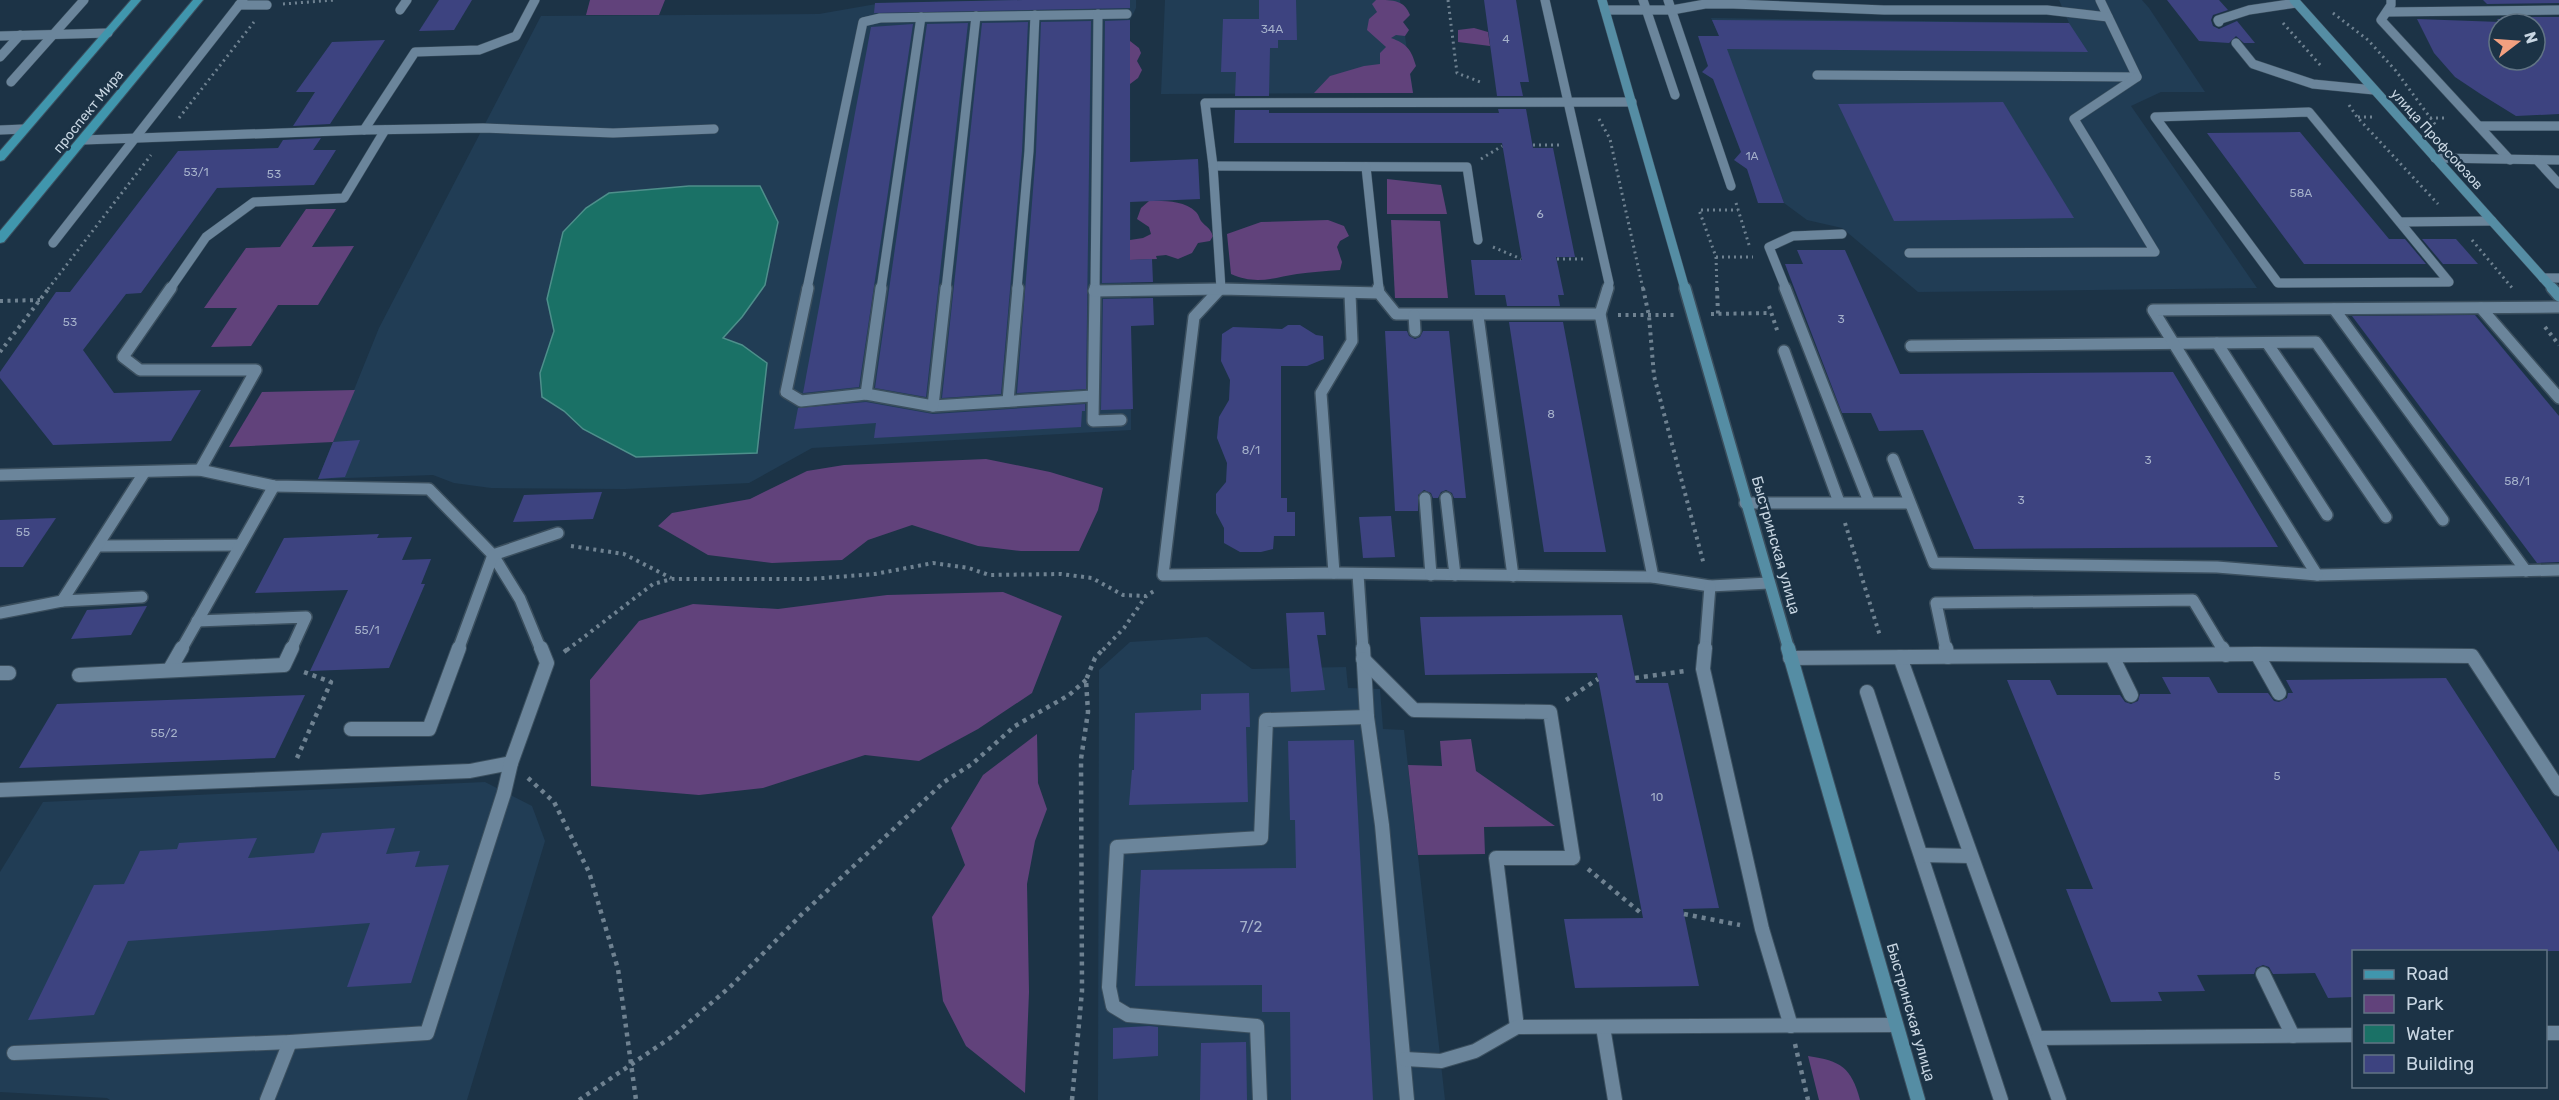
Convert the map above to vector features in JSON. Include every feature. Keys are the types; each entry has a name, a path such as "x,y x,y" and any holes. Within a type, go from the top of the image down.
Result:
{"main road":[{"path":"0,158 136,0"},
{"name":"проспект Мира","path":"0,239 198,0"},
{"name":"Быстринская улица","path":"1602,0 1918,1100"},
{"name":"улица Профсоюзов","path":"2295,1 2559,296"}],"lane":[{"path":"11,82 84,0"},
{"path":"400,10 406,0"},
{"path":"364,130 415,52 479,50 516,36 537,0"},
{"path":"1545,0 1610,283 1600,314 1653,577"},
{"path":"1643,0 1675,95"},
{"path":"1668,0 1731,186"},
{"path":"1827,0 1832,9"},
{"path":"1985,0 1992,9"},
{"path":"2100,0 2137,77"},
{"path":"2391,0 2391,5 2381,20 2510,160"},
{"path":"2219,22 2218,20 2238,14 2295,1"},
{"path":"1605,10 1672,10 1732,2 1778,3 1832,9 2065,11 2108,17"},
{"path":"53,243 241,3 267,4"},
{"path":"2387,12 2559,10"},
{"path":"1098,14 1093,421 1121,420"},
{"path":"1092,396 933,406 866,394 801,401 786,392 863,22 880,18 1127,14"},
{"path":"1008,401 1029,151 1035,15"},
{"path":"933,406 976,16"},
{"path":"866,394 921,17"},
{"path":"0,36 108,33"},
{"path":"0,57 20,35"},
{"path":"2236,43 2253,64 2313,84 2374,90"},
{"path":"1817,75 2137,77"},
{"path":"1909,254 2155,252 2074,119 2137,77"},
{"path":"1632,102 1568,104 1205,103 1213,166 1221,289 1194,317 1163,574 1334,573 1653,577 1710,586 1769,583"},
{"path":"2309,112 2400,222 2449,282 2278,283 2155,117 2309,112"},
{"path":"2479,126 2559,126"},
{"path":"0,130 24,129"},
{"path":"84,140 364,130 483,129 613,133 714,129"},
{"path":"200,470 256,370 140,370 123,357 206,237 254,202 345,198 385,130"},
{"path":"2435,158 2559,160"},
{"path":"2537,160 2559,184"},
{"path":"1213,166 1467,167 1478,240"},
{"path":"1366,167 1379,293 1396,314 1478,316 1600,314"},
{"path":"2400,222 2492,221"},
{"path":"1842,234 1793,236 1769,247 1869,502"},
{"path":"2543,278 2559,278"},
{"path":"1094,291 1221,289 1379,293"},
{"path":"1334,573 1321,393 1352,341 1350,294"},
{"path":"2317,575 2152,310 2559,307"},
{"path":"2481,308 2559,398"},
{"path":"2334,309 2526,571"},
{"path":"1414,315 1415,331"},
{"path":"1478,316 1512,576"},
{"path":"1911,346 2316,342 2443,520"},
{"path":"2217,343 2327,515"},
{"path":"2267,343 2386,517"},
{"path":"1784,351 1839,502"},
{"path":"1893,459 1934,563 2217,567 2317,575 2559,570"},
{"path":"0,475 200,470 274,486 429,489 493,555 520,599 547,663 511,763 504,793 427,1034 14,1053"},
{"path":"62,601 144,473"},
{"path":"170,669 274,486"},
{"path":"1425,498 1431,575"},
{"path":"1446,498 1455,575"},
{"path":"1745,503 1909,503"},
{"path":"493,555 558,533"},
{"path":"99,546 240,545"},
{"path":"351,729 429,729 493,555"},
{"path":"1358,574 1367,717 1382,825 1407,1100"},
{"path":"1710,586 1703,669 1762,929 1791,1026"},
{"path":"0,613 62,601 142,597"},
{"path":"1948,657 1936,603 2193,600 2226,655"},
{"path":"80,675 284,664 306,617 197,621"},
{"path":"1790,658 2257,654 2472,656 2559,789"},
{"path":"2257,654 2279,693"},
{"path":"2112,656 2131,694"},
{"path":"1900,657 2059,1100"},
{"path":"1363,659 1414,710 1550,712 1573,858 1496,858 1517,1027"},
{"path":"1867,692 2001,1100"},
{"path":"1260,1100 1257,1026 1128,1015 1113,1006 1109,987 1117,847 1261,838 1266,720 1367,717"},
{"path":"0,790 470,771 511,763"},
{"path":"1921,855 1970,856"},
{"path":"2263,974 2293,1036"},
{"path":"1405,1059 1441,1061 1475,1051 1517,1027 1896,1025"},
{"path":"1603,1027 1615,1100"},
{"path":"2038,1038 2352,1035"},
{"path":"267,1100 290,1042"}],"path":[{"path":"0,352 267,4 318,3 335,0"},
{"path":"1448,0 1457,73 1484,84"},
{"path":"2269,7 2329,74 2357,117 2454,221 2559,345"},
{"path":"2327,8 2368,40 2389,63 2437,127"},
{"path":"1590,103 1610,139 1649,316 1654,376 1710,586"},
{"path":"1467,167 1502,146"},
{"path":"1718,314 1716,257 1699,210 1738,210"},
{"path":"1478,240 1521,259"},
{"path":"1716,257 1753,256"},
{"path":"1557,259 1604,259"},
{"path":"0,301 40,300"},
{"path":"528,543 585,546 620,552 647,562 672,579"},
{"path":"547,663 590,635 653,584 672,579 810,579 875,574 933,563 969,568 989,575 1061,574 1092,578 1123,595 1146,596"},
{"path":"1072,1100 1082,991 1081,759 1088,712 1086,680 1095,658 1129,622 1146,596 1155,590 1163,574"},
{"path":"284,664 331,682 288,778"},
{"path":"1635,678 1703,669"},
{"path":"1550,712 1598,679"},
{"path":"579,1100 673,1036 731,986 860,858 944,782 972,764 1015,726 1069,695 1086,680"},
{"path":"511,763 554,802 589,872 618,969 636,1100"},
{"path":"1573,858 1642,914"},
{"path":"1684,914 1762,929"},
{"path":"1791,1026 1808,1100"}],"shaded area":[{"path":"1136,0 1136,8 1130,20 1131,430 812,448 749,483 625,489 491,488 454,483 433,475 318,479 379,328 541,16 819,14 882,3"},
{"path":"1165,0 1400,0 1413,93 1161,94"},
{"path":"2059,0 2142,0 2149,8 2205,92 2161,92 2131,106 2257,288 1918,292 1842,228 1807,220 1784,203 1728,54 1711,18 2069,23"},
{"path":"1207,637 1252,669 1346,667 1348,688 1380,689 1383,729 1404,730 1445,1100 1098,1100 1099,670 1130,642"},
{"path":"485,782 532,806 545,841 467,1100 110,1100 0,1092 0,872 43,802"}],"green space":[{"path":"590,0 665,0 659,15 586,15"},
{"path":"1376,0 1398,2 1405,6 1410,15 1403,22 1409,30 1405,36 1396,35 1391,38 1405,45 1412,55 1416,66 1410,74 1413,93 1314,93 1330,76 1380,64 1380,53 1386,47 1367,30 1369,19 1377,12 1372,4"},
{"path":"1474,28 1488,32 1490,46 1458,42 1458,30"},
{"path":"1130,41 1139,48 1141,53 1137,61 1142,70 1138,78 1130,84"},
{"path":"1387,179 1441,185 1447,214 1387,214"},
{"path":"1149,201 1174,202 1191,208 1209,229 1213,236 1210,241 1198,243 1192,253 1178,259 1166,255 1156,256 1157,259 1130,260 1130,240 1151,234 1149,227 1137,219 1141,208"},
{"path":"306,209 336,209 312,247 354,246 318,305 278,305 251,346 211,347 237,308 204,308 246,248 280,247"},
{"path":"1328,220 1344,226 1349,236 1340,241 1337,247 1342,262 1340,270 1302,273 1264,280 1248,279 1231,274 1227,234 1261,222"},
{"path":"1391,220 1440,221 1448,298 1395,298"},
{"path":"355,390 333,442 229,447 262,392"},
{"path":"986,459 1050,472 1103,488 1098,510 1079,551 1021,551 978,546 912,525 868,540 842,560 772,563 708,555 658,526 672,513 750,499 807,471 844,465"},
{"path":"1003,592 1062,616 1032,693 978,729 919,761 865,755 763,788 699,795 591,786 590,680 639,621 693,604 778,609 887,595"},
{"path":"1037,734 1038,783 1047,809 1035,841 1027,884 1029,992 1025,1093 966,1046 943,1001 932,917 965,865 951,828 983,775"},
{"path":"1471,739 1476,771 1555,826 1484,827 1485,854 1418,855 1408,765 1442,766 1440,741"},
{"path":"1808,1056 1829,1060 1843,1068 1853,1080 1860,1100 1819,1100"}],"water":[{"path":"689,186 760,186 778,222 765,285 742,317 723,338 742,345 767,363 757,453 636,457 583,429 564,411 542,397 540,373 554,331 547,299 563,232 586,208 609,193"}],"building":[{"path":"439,0 472,0 454,30 419,31"},
{"path":"1130,0 1130,8 874,13 875,3"},
{"path":"1259,0 1296,0 1297,40 1278,40 1278,48 1270,48 1269,96 1235,96 1236,72 1221,72 1223,19 1259,19"},
{"path":"1484,0 1516,0 1529,82 1520,82 1523,96 1497,96"},
{"path":"2167,0 2219,0 2228,10 2213,15 2211,20 2213,26 2219,29 2237,21 2255,43 2244,43 2236,36 2229,43 2199,41"},
{"path":"2483,0 2559,0 2559,3 2487,4"},
{"path":"2547,17 2559,17 2559,114 2516,116 2455,77 2434,53 2417,19 2487,22 2487,72 2547,72"},
{"path":"1130,20 1130,162 1198,159 1200,199 1130,202 1130,260 1152,259 1153,282 1102,283 1105,21"},
{"path":"1712,20 2069,23 2088,52 1727,49 1784,203 1758,203 1747,169 1734,160 1741,152 1713,79 1702,72 1708,66 1698,36 1719,36"},
{"path":"1091,21 1086,389 1017,393 1036,152 1041,22"},
{"path":"1028,22 1022,151 1001,394 942,398 982,23"},
{"path":"968,23 926,397 875,388 927,24"},
{"path":"913,24 859,387 803,393 871,27"},
{"path":"385,40 330,124 293,126 315,92 296,92 332,42"},
{"path":"2003,102 2074,218 1894,221 1838,104"},
{"path":"1498,109 1526,109 1533,148 1553,148 1575,257 1556,257 1564,295 1558,295 1560,306 1507,306 1505,295 1475,295 1471,260 1522,260 1502,143 1234,143 1235,110 1269,110 1269,113 1499,113"},
{"path":"2300,132 2389,239 2405,239 2426,264 2304,264 2207,133"},
{"path":"321,138 313,150 336,150 314,185 217,188 141,293 126,294 83,350 114,393 201,390 171,441 53,445 0,378 0,372 56,292 70,292 178,151 278,148 283,140"},
{"path":"2422,239 2456,239 2478,264 2443,264"},
{"path":"1797,250 1845,250 1900,374 2173,372 2278,547 1974,549 1923,430 1879,431 1871,413 1842,413 1785,264 1803,264"},
{"path":"1153,298 1154,325 1131,326 1133,409 1101,410 1103,299"},
{"path":"2475,315 2559,416 2559,562 2537,563 2352,316"},
{"path":"1509,322 1563,322 1606,552 1544,552"},
{"path":"1288,325 1300,325 1316,335 1323,336 1324,359 1307,366 1281,366 1281,498 1287,498 1287,512 1295,512 1295,536 1274,536 1273,549 1261,552 1240,552 1224,543 1224,528 1216,513 1216,494 1226,482 1227,463 1217,438 1219,417 1229,400 1230,380 1221,361 1222,334 1233,327 1282,329"},
{"path":"1385,331 1407,331 1409,336 1415,339 1420,337 1423,331 1449,331 1466,498 1454,498 1452,493 1446,490 1441,492 1438,498 1433,498 1431,493 1424,490 1418,495 1418,511 1395,511"},
{"path":"866,402 933,414 1085,404 1085,411 1082,411 1081,427 874,438 876,423 794,429 798,408"},
{"path":"360,440 345,477 318,479 333,442"},
{"path":"602,492 593,519 513,522 524,495"},
{"path":"1391,516 1395,557 1363,558 1359,517"},
{"path":"56,518 23,567 0,567 0,520"},
{"path":"379,534 377,538 412,537 402,560 431,559 421,584 425,584 389,668 310,671 348,590 255,593 284,538"},
{"path":"147,606 131,635 71,639 87,610"},
{"path":"1324,612 1326,635 1317,635 1325,690 1291,692 1286,613"},
{"path":"1622,615 1636,683 1668,683 1719,908 1683,909 1699,986 1575,988 1564,919 1643,918 1597,673 1425,675 1420,617"},
{"path":"2162,677 2209,677 2218,693 2268,693 2274,701 2279,702 2287,698 2288,693 2293,693 2286,680 2446,678 2559,852 2559,951 2352,950 2352,997 2328,998 2315,973 2273,974 2269,967 2263,965 2256,968 2254,974 2197,975 2205,991 2158,992 2162,1001 2111,1002 2066,889 2093,889 2007,680 2050,680 2057,695 2120,695 2125,702 2131,704 2138,701 2140,694 2171,694"},
{"path":"1249,693 1250,727 1246,727 1248,802 1129,805 1132,770 1134,770 1135,713 1201,710 1201,694"},
{"path":"305,695 275,758 19,768 57,704"},
{"path":"1354,740 1373,1100 1291,1100 1290,1012 1262,1012 1262,985 1135,986 1141,870 1296,868 1295,820 1290,820 1288,741"},
{"path":"395,828 386,854 420,851 415,867 449,865 411,983 347,987 370,923 128,941 94,1015 28,1020 94,885 124,884 140,851 177,849 179,843 257,838 248,858 314,853 322,833"},
{"path":"1158,1027 1158,1056 1113,1059 1113,1028"},
{"path":"1246,1042 1247,1100 1200,1100 1201,1043"}]}
